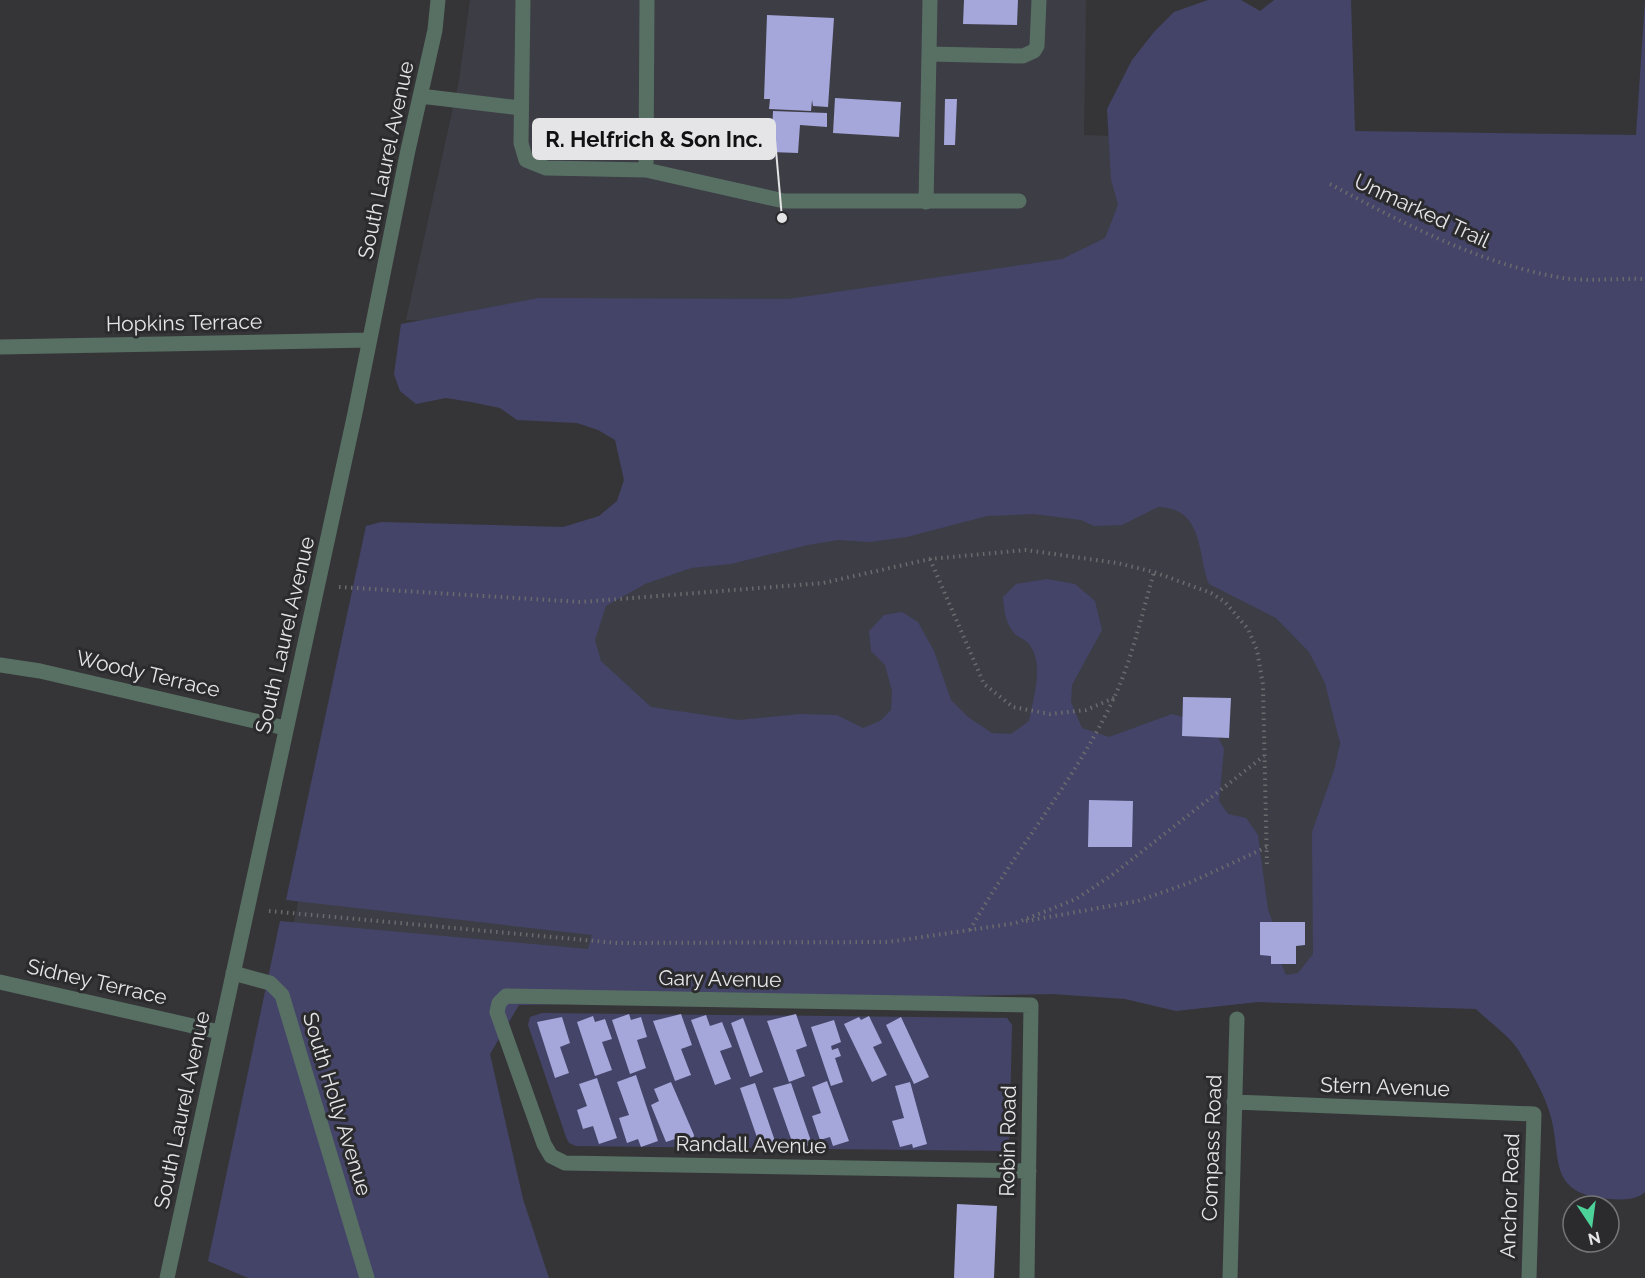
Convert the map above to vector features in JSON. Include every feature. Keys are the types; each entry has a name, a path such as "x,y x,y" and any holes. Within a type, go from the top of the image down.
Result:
{"street":[{"name":"South Laurel Avenue","path":"167,1278 435,30 438,0"},
{"path":"523,0 522,151 526,160 535,165 646,170 784,201 1019,201"},
{"path":"646,170 647,0"},
{"path":"926,202 930,0"},
{"path":"929,54 1029,55 1037,46 1039,0"},
{"path":"420,96 521,108"},
{"name":"Hopkins Terrace","path":"0,347 369,340"},
{"name":"Woody Terrace","path":"0,664 40,671 285,728"},
{"name":"South Holly Avenue","path":"233,973 270,983 282,995 367,1278"},
{"name":"Sidney Terrace","path":"0,982 219,1032"},
{"name":"Gary Avenue","path":"524,1085 497,1012 499,1002 506,996 1031,1005"},
{"name":"Robin Road","path":"1027,1278 1031,1005"},
{"name":"Compass Road","path":"1230,1278 1237,1019"},
{"name":"Randall Avenue","path":"524,1085 544,1144 551,1156 565,1163 1029,1171"},
{"name":"Stern Avenue","path":"1234,1102 1534,1114"},
{"name":"Anchor Road","path":"1529,1278 1534,1114"}],"path":[{"name":"Unmarked Trail","path":"1329,184 1395,219 1478,256 1564,278 1645,279"},
{"path":"317,586 581,602 823,583 930,559 1026,550 1117,563 1154,572 1211,593 1225,602 1248,629 1257,650 1263,685 1268,868"},
{"path":"930,559 984,684 1012,707 1050,714 1086,710 1114,698"},
{"path":"970,930 990,895 1080,758 1114,698 1129,658 1154,572"},
{"path":"1016,923 1076,899 1112,875 1265,756"},
{"path":"247,909 617,943 888,942 1016,923 1138,901 1190,883 1267,847"}],"shaded area":[{"path":"470,0 1086,0 1084,135 1138,137 1133,330 406,320 459,81"},
{"path":"1208,0 1241,0 1260,11 1274,0 1351,0 1355,131 1636,135 1645,0 1645,1192 1633,1198 1624,1199 1621,1199 1621,1194 1584,1194 1575,1190 1566,1181 1560,1171 1550,1114 1536,1082 1515,1045 1476,1009 1258,1002 1176,1011 1125,999 1052,994 519,1005 490,1054 523,1199 549,1278 248,1278 208,1261 280,921 588,949 592,935 286,900 366,526 381,522 563,527 599,516 617,501 624,480 615,440 598,430 577,423 517,420 500,408 446,398 416,404 400,391 394,374 401,324 539,298 788,299 1062,259 1105,238 1118,205 1111,179 1107,109 1132,60 1154,32 1174,12","holes":["1158,507 1173,509 1184,515 1196,534 1209,584 1276,618 1309,652 1325,683 1340,743 1335,767 1312,832 1313,954 1298,973 1286,975 1279,958 1281,943 1268,910 1258,835 1246,818 1228,814 1219,801 1224,749 1212,725 1172,714 1109,737 1082,728 1071,702 1072,685 1102,630 1095,601 1075,584 1047,579 1016,584 1003,597 1009,625 1034,652 1037,671 1029,721 1011,734 992,733 968,717 951,700 934,651 918,622 902,612 884,615 869,631 871,651 885,665 892,691 891,710 880,721 863,728 837,715 800,714 739,720 651,707 601,661 595,640 606,606 645,584 691,568 731,564 838,540 870,542 907,537 987,516 1034,514 1081,520 1094,526 1122,525"]},
{"path":"634,334 1344,528 1334,984 286,960 373,542 631,551"},
{"path":"542,1013 1007,1018 1012,1025 1009,1151 576,1146 569,1143 566,1137 528,1025 530,1017"}],"building":[{"path":"964,0 1018,0 1017,25 963,24"},
{"path":"767,15 834,18 828,107 813,106 812,100 811,111 769,109 770,99 764,99"},
{"path":"835,98 901,102 899,137 833,133"},
{"path":"945,99 957,99 955,145 944,145"},
{"path":"773,111 827,113 827,127 800,125 798,153 771,152"},
{"path":"1183,697 1231,698 1229,738 1182,736"},
{"path":"1089,800 1133,801 1132,847 1088,847"},
{"path":"1260,922 1305,922 1305,945 1296,946 1296,964 1271,964 1271,956 1260,955"},
{"path":"629,1014 631,1020 641,1017 647,1037 637,1040 646,1068 630,1074 612,1020"},
{"path":"681,1014 692,1045 681,1049 691,1075 675,1081 653,1021"},
{"path":"796,1014 807,1046 796,1050 805,1076 789,1082 767,1021"},
{"path":"706,1015 710,1026 722,1022 732,1047 720,1051 731,1079 715,1085 691,1020"},
{"path":"593,1016 595,1022 605,1019 612,1039 602,1042 612,1070 595,1076 577,1022"},
{"path":"869,1016 882,1043 873,1047 887,1075 872,1082 844,1024 859,1017 861,1020"},
{"path":"562,1017 570,1043 560,1047 569,1073 555,1078 537,1022"},
{"path":"901,1017 929,1077 914,1084 886,1025"},
{"path":"743,1018 763,1072 750,1077 731,1023"},
{"path":"834,1020 841,1042 831,1046 832,1050 838,1048 841,1056 835,1058 843,1082 831,1086 811,1027"},
{"path":"636,1075 658,1141 641,1147 638,1139 627,1143 619,1118 629,1115 617,1082"},
{"path":"597,1078 617,1138 599,1144 593,1126 583,1129 577,1110 587,1106 579,1084"},
{"path":"827,1081 849,1141 833,1146 830,1137 820,1140 812,1116 821,1113 812,1087"},
{"path":"671,1082 694,1135 693,1140 678,1146 675,1139 666,1142 651,1105 659,1101 654,1089"},
{"path":"910,1082 927,1144 913,1148 912,1144 900,1147 892,1121 904,1118 895,1086"},
{"path":"755,1083 776,1144 761,1149 740,1088"},
{"path":"791,1083 812,1144 795,1150 773,1088"},
{"path":"957,1204 997,1206 994,1278 954,1278"}],"place":[{"name":"R. Helfrich & Son Inc.","path":"782,218"}]}
